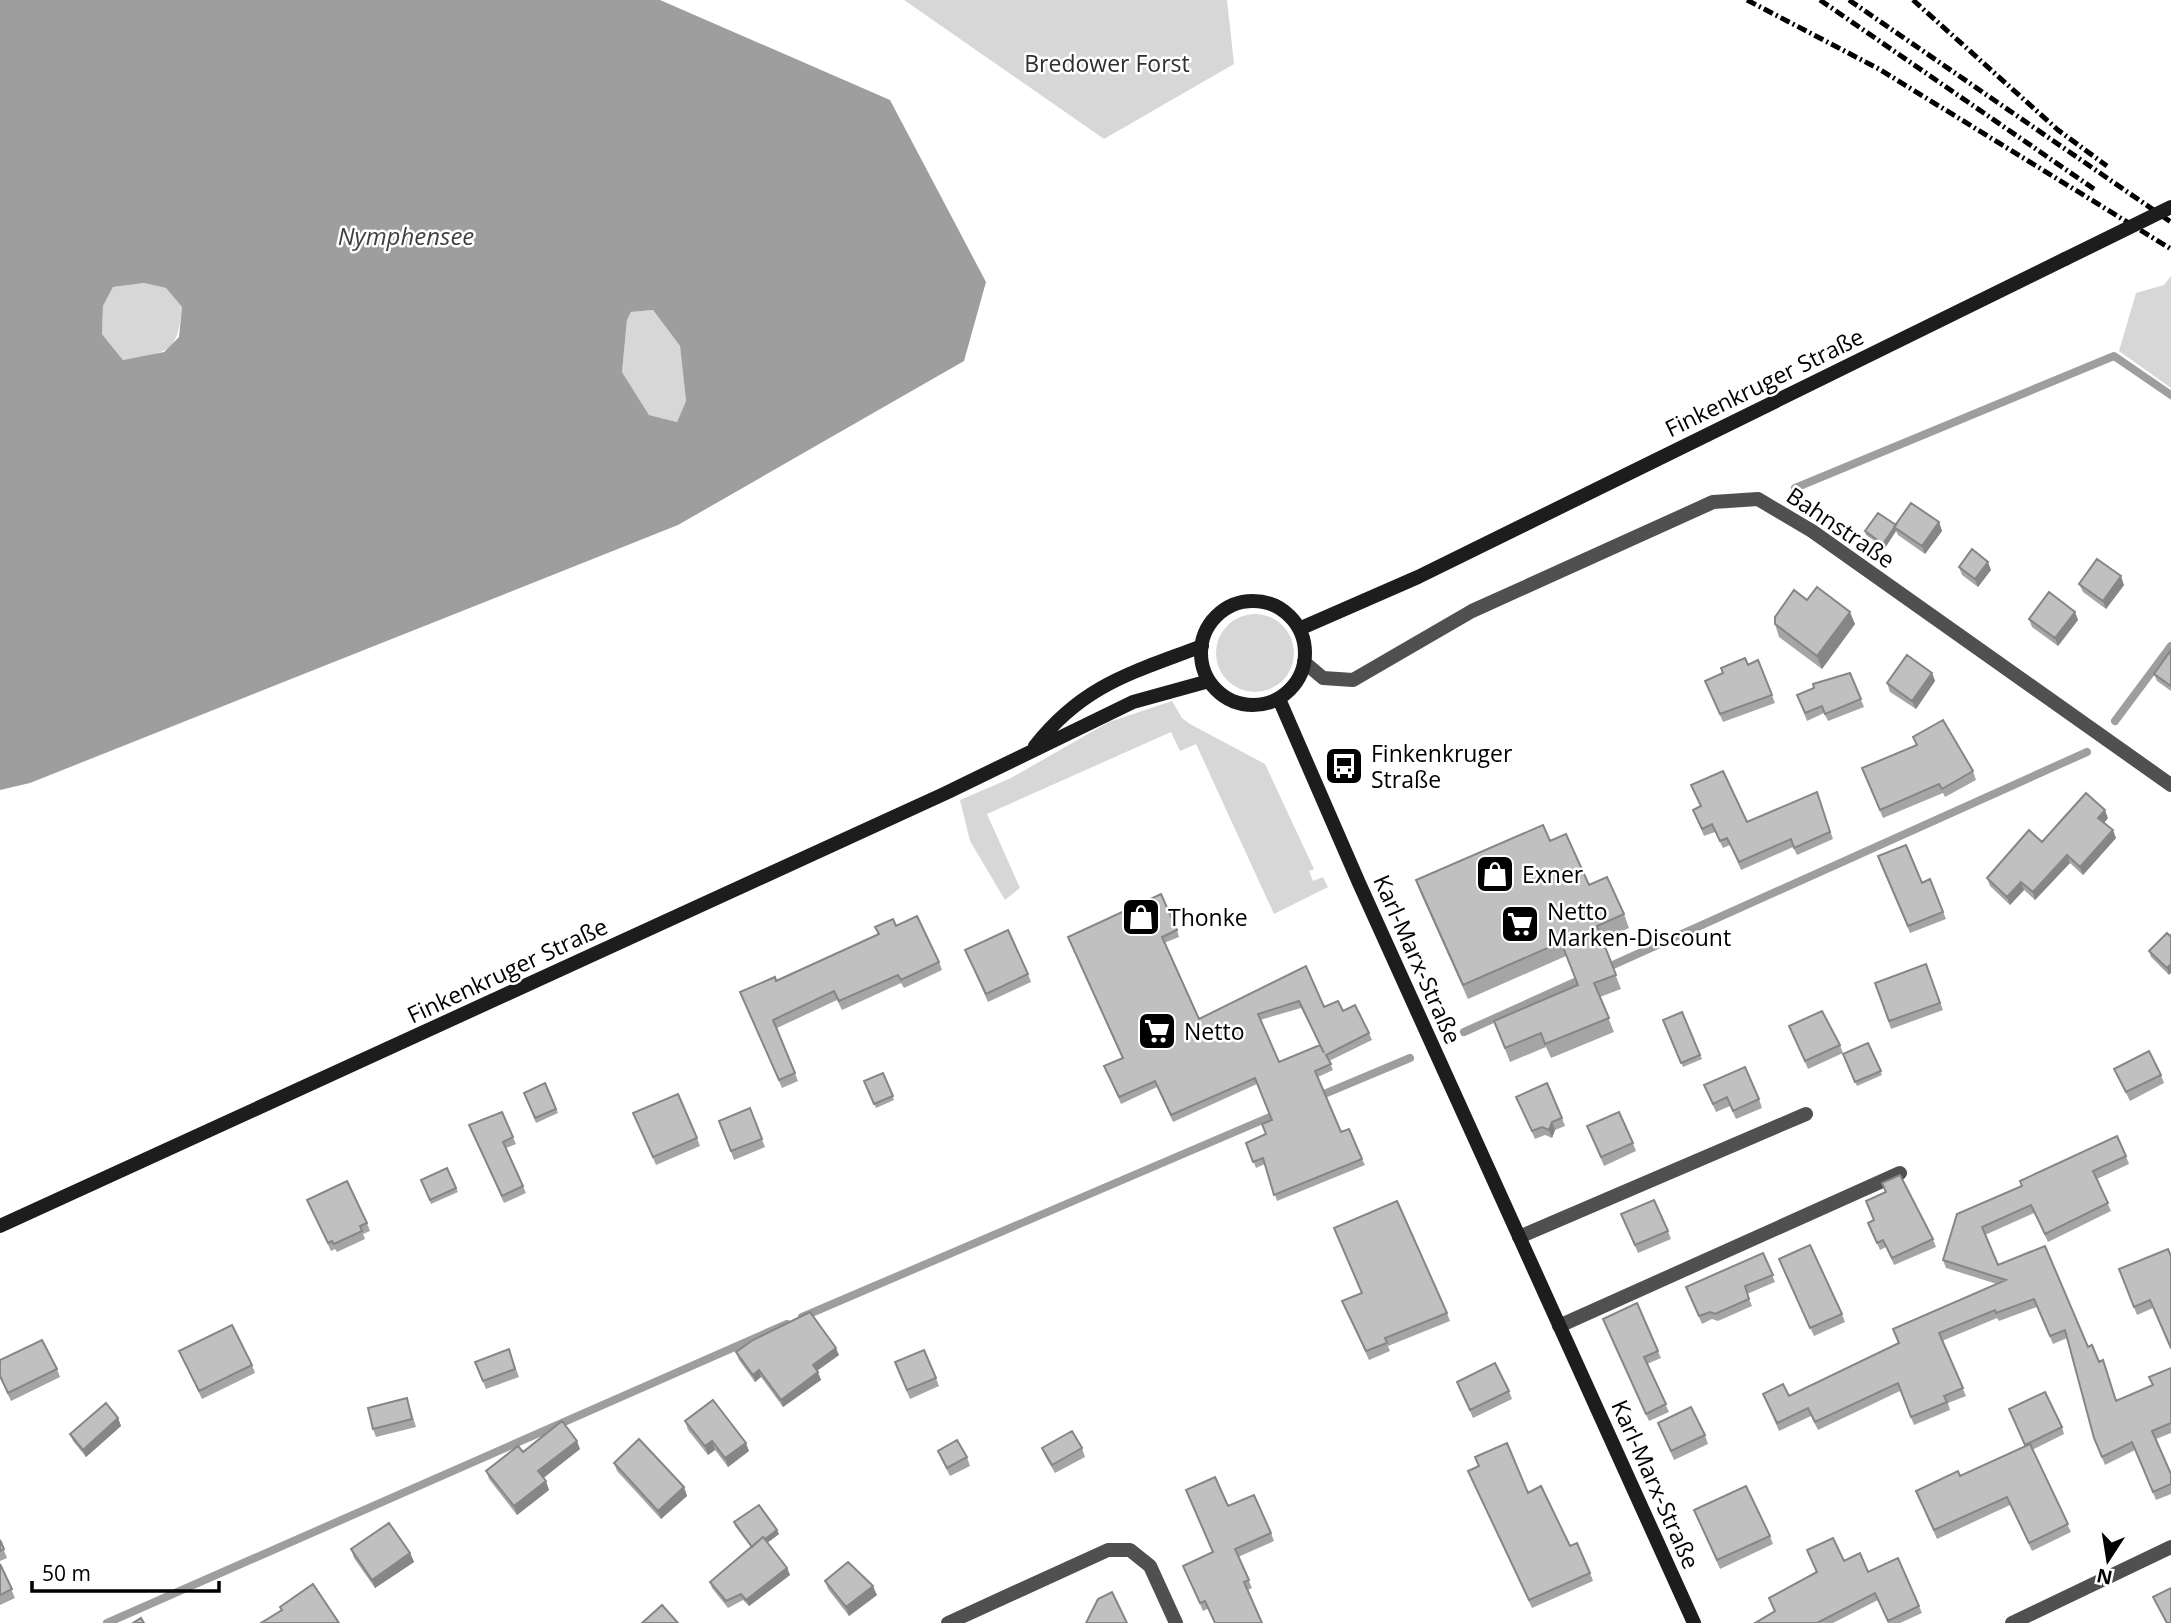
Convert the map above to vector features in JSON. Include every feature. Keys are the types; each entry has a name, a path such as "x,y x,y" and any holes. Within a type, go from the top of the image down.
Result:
{"main road":[{"name":"Finkenkruger Straße","path":"1299,629 1430,572 2171,207"},
{"path":"1257,601 1282,610 1299,629 1305,645 1304,662 1296,683 1279,699 1267,703 1241,704 1228,699 1209,681 1202,664 1202,646 1215,618 1244,602 1257,601"},
{"name":"Finkenkruger Straße","path":"1031,751 1055,722 1085,695 1110,681 1202,646"},
{"name":"Finkenkruger Straße","path":"0,1226 933,799 1133,702 1209,681"},
{"name":"Karl-Marx-Straße","path":"1279,699 1693,1623"}],"street":[{"name":"Bahnstraße","path":"1304,662 1323,678 1353,680 1472,611 1713,502 1758,499 1812,531 2171,785"},
{"path":"1519,1237 1806,1114"},
{"path":"1559,1325 1900,1173"},
{"path":"2012,1623 2171,1547"},
{"path":"948,1623 1108,1550 1129,1550 1150,1566 1176,1623"}],"green space":[{"name":"Bredower Forst","path":"904,0 1227,0 1234,64 1104,139"},
{"path":"2171,276 2171,388 2119,351 2136,293 2164,285"},
{"path":"144,283 166,288 182,307 177,335 168,349 123,360 102,334 103,306 113,287"},
{"path":"653,310 680,346 686,401 677,422 649,415 622,372 627,320 631,312"},
{"path":"1255,614 1270,617 1283,625 1291,638 1294,653 1291,668 1283,681 1270,689 1255,692 1240,689 1227,681 1219,668 1216,653 1219,638 1227,625 1240,617"},
{"path":"1172,701 1182,718 1190,724 1265,764 1314,869 1309,871 1313,881 1323,877 1328,887 1274,914 1196,744 1180,751 1171,732 987,814 1020,888 1005,900 970,841 960,800 1011,778 1109,722"}],"water":[{"name":"Nymphensee","path":"0,0 660,0 890,100 986,282 964,361 678,525 30,783 0,790","holes":["144,283 166,288 182,307 179,337 164,352 123,360 102,334 103,306 113,287","653,310 680,346 686,401 677,422 649,415 622,372 627,320 631,312"]}],"building":[{"path":"1911,503 1939,522 1922,546 1894,527"},
{"path":"1878,513 1896,525 1883,544 1865,531"},
{"path":"1972,549 1988,562 1975,579 1959,567"},
{"path":"2097,559 2121,576 2103,601 2079,584"},
{"path":"1817,587 1850,612 1817,656 1775,624 1775,617 1794,590 1807,600"},
{"path":"2049,592 2075,612 2055,638 2029,619"},
{"path":"2171,650 2171,686 2154,674"},
{"path":"1907,655 1932,673 1912,701 1887,683"},
{"path":"1745,658 1748,665 1758,660 1772,695 1720,714 1705,681 1723,673 1721,668"},
{"path":"1850,673 1861,699 1825,714 1822,706 1805,713 1797,695 1814,688 1813,684"},
{"path":"1943,720 1973,771 1942,789 1939,784 1880,810 1862,768 1917,745 1913,737"},
{"path":"1723,771 1747,822 1817,792 1830,832 1794,848 1791,839 1739,862 1727,838 1720,841 1712,824 1702,829 1693,810 1701,806 1691,785"},
{"path":"2086,793 2105,810 2098,818 2113,830 2080,867 2067,855 2033,892 2021,882 2007,897 1987,878 2029,830 2042,842"},
{"name":"Netto Marken-Discount","path":"1543,825 1550,841 1566,834 1589,885 1607,877 1624,914 1597,926 1616,975 1594,983 1609,1018 1545,1044 1541,1033 1505,1048 1494,1021 1578,985 1561,942 1463,985 1416,880"},
{"path":"1906,845 1922,883 1930,879 1943,912 1908,926 1878,856"},
{"path":"1161,894 1177,930 1162,937 1199,1019 1306,966 1324,1007 1338,1001 1343,1011 1355,1005 1369,1033 1326,1055 1331,1064 1315,1071 1341,1132 1349,1129 1362,1159 1274,1195 1263,1158 1253,1162 1246,1143 1266,1134 1262,1124 1272,1120 1255,1078 1171,1115 1155,1081 1119,1097 1104,1066 1123,1058 1068,937","holes":["1299,1001 1324,1053 1320,1045 1279,1062 1258,1014"]},
{"path":"917,916 939,962 901,980 898,975 839,1001 834,991 773,1020 795,1073 779,1080 740,992 775,977 776,981 879,934 875,927 893,919 896,926"},
{"path":"1008,930 1028,974 986,994 965,950"},
{"path":"2167,933 2171,935 2171,964 2167,968 2149,951"},
{"path":"1926,964 1940,1003 1889,1021 1875,983"},
{"path":"1822,1011 1840,1045 1805,1061 1789,1026"},
{"path":"1682,1012 1700,1055 1681,1063 1663,1020"},
{"path":"1868,1043 1881,1071 1855,1082 1843,1054"},
{"path":"2149,1051 2161,1075 2126,1092 2114,1069"},
{"path":"1745,1067 1759,1099 1733,1111 1727,1097 1713,1104 1704,1085"},
{"path":"883,1073 893,1096 874,1104 864,1081"},
{"path":"545,1083 556,1109 535,1118 524,1093"},
{"path":"1547,1083 1562,1118 1552,1122 1549,1130 1542,1127 1532,1131 1516,1097"},
{"path":"678,1094 697,1138 653,1157 633,1113"},
{"path":"750,1108 762,1139 731,1151 719,1121"},
{"path":"502,1112 513,1137 503,1142 523,1186 502,1196 469,1125"},
{"path":"1619,1112 1633,1143 1601,1157 1587,1126"},
{"path":"2117,1136 2126,1156 2093,1171 2108,1203 2045,1234 2031,1205 1982,1227 1998,1265 2045,1246 2088,1347 2092,1345 2099,1362 2103,1360 2116,1401 2153,1385 2149,1377 2171,1368 2171,1423 2152,1431 2171,1474 2171,1484 2153,1492 2132,1442 2102,1457 2094,1438 2065,1330 2050,1336 2034,1299 1996,1313 1995,1310 1939,1333 1963,1388 1944,1396 1947,1402 1911,1417 1898,1383 1815,1422 1808,1408 1777,1423 1763,1394 1783,1384 1789,1396 1899,1343 1893,1329 2006,1280 1943,1260 1957,1214 2022,1186 2020,1181"},
{"path":"447,1168 456,1188 430,1200 421,1180"},
{"path":"1900,1175 1933,1239 1892,1258 1883,1240 1877,1243 1868,1223 1874,1220 1866,1201 1886,1192 1882,1183"},
{"path":"347,1181 367,1223 360,1226 362,1231 334,1244 332,1241 328,1243 307,1200"},
{"path":"1654,1200 1668,1231 1635,1245 1621,1214"},
{"path":"1397,1201 1447,1313 1385,1338 1387,1343 1366,1351 1342,1301 1362,1293 1334,1228"},
{"path":"1810,1245 1842,1314 1810,1328 1779,1259"},
{"path":"2168,1249 2171,1256 2171,1348 2150,1300 2134,1307 2119,1269"},
{"path":"1763,1253 1773,1275 1745,1286 1749,1299 1715,1314 1710,1312 1699,1316 1686,1287"},
{"path":"1637,1303 1658,1351 1644,1357 1666,1404 1646,1414 1603,1319"},
{"path":"810,1312 836,1348 813,1365 818,1372 781,1400 759,1370 753,1375 736,1352 753,1340"},
{"path":"232,1325 252,1365 199,1391 179,1351"},
{"path":"42,1340 57,1369 8,1393 0,1376 0,1360"},
{"path":"509,1349 515,1369 483,1381 475,1362"},
{"path":"924,1350 936,1378 907,1390 895,1362"},
{"path":"1495,1363 1509,1391 1470,1410 1457,1382"},
{"path":"2045,1392 2062,1427 2025,1445 2009,1409"},
{"path":"407,1398 412,1419 373,1429 368,1408"},
{"path":"713,1400 746,1443 725,1458 712,1441 705,1446 685,1421"},
{"path":"106,1403 118,1418 83,1450 70,1434"},
{"path":"1691,1407 1705,1435 1671,1451 1658,1423"},
{"path":"562,1421 577,1441 538,1471 546,1481 514,1506 486,1471 518,1446 523,1452"},
{"path":"1072,1431 1082,1448 1052,1465 1042,1448"},
{"path":"639,1439 684,1487 658,1511 614,1463"},
{"path":"957,1440 967,1457 947,1468 938,1451"},
{"path":"1507,1443 1528,1493 1541,1486 1570,1546 1577,1543 1590,1573 1529,1600 1468,1471 1479,1466 1475,1457"},
{"path":"2030,1444 2068,1524 2029,1543 2007,1497 1934,1530 1916,1491 1958,1471 1960,1476"},
{"path":"1215,1477 1228,1506 1254,1495 1271,1533 1235,1549 1249,1580 1244,1582 1262,1623 1215,1623 1205,1601 1200,1603 1183,1566 1213,1552 1186,1490"},
{"path":"1746,1486 1770,1536 1717,1560 1694,1510"},
{"path":"759,1505 777,1530 752,1547 734,1522"},
{"path":"389,1523 410,1553 372,1580 351,1549"},
{"path":"763,1537 787,1568 746,1600 741,1594 726,1601 710,1582"},
{"path":"1833,1538 1844,1561 1860,1553 1868,1572 1898,1558 1919,1606 1888,1621 1875,1593 1817,1623 1755,1623 1775,1611 1769,1598 1817,1572 1807,1550"},
{"path":"848,1562 873,1586 846,1607 825,1581"},
{"path":"0,1564 12,1589 0,1595"},
{"path":"313,1584 339,1623 261,1623 282,1610 280,1607"},
{"path":"2171,1588 2171,1623 2167,1623 2153,1597"},
{"path":"1112,1592 1127,1623 1086,1623 1098,1599"},
{"path":"662,1605 678,1623 642,1623"}],"waterway":[{"path":"1795,488 2114,356 2171,395"},
{"path":"2115,721 2171,646"},
{"path":"1604,969 2087,752"},
{"path":"1464,1032 1586,977"},
{"path":"1317,1097 1410,1058"},
{"path":"802,1317 1279,1113"},
{"path":"107,1623 787,1324"}],"railway":[{"path":"1747,0 1879,69 2171,249"},
{"path":"1820,0 2094,189"},
{"path":"1849,0 2171,222"},
{"path":"1913,0 2058,130 2107,166"}],"place":[{"name":"Finkenkruger Straße","path":"1344,766"},
{"name":"Exner","path":"1495,874"},
{"name":"Thonke","path":"1141,917"},
{"name":"Netto Marken-Discount","path":"1520,924"},
{"name":"Netto","path":"1157,1031"}]}
